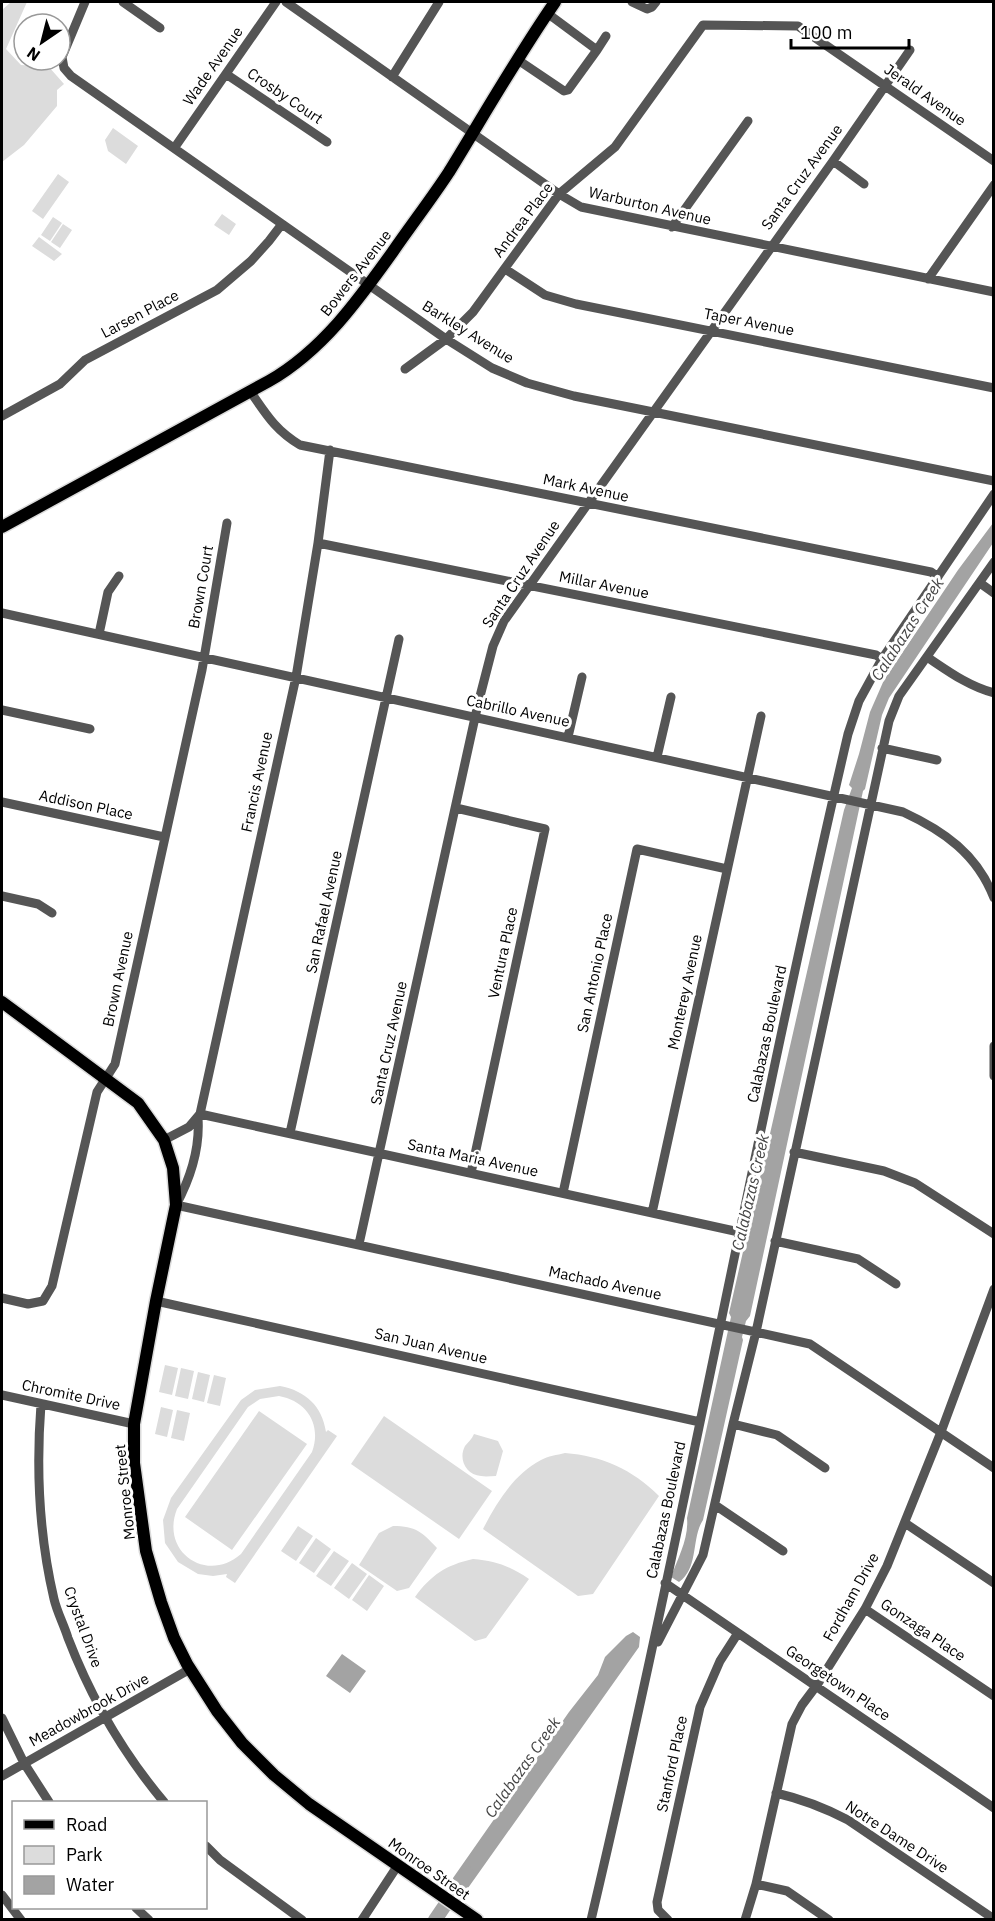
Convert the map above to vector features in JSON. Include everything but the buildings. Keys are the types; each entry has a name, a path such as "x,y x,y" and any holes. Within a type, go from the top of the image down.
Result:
{"main road":[{"name":"Bowers Avenue","path":"2,527 288,370 306,356 342,319 448,172 555,2"},
{"name":"Monroe Street","path":"2,1002 138,1103 164,1140 173,1168 176,1205 134,1424 134,1463 146,1551 160,1602 174,1638 190,1669 242,1743 274,1775 309,1804 477,1920"}],"street":[{"name":"Barkley Avenue","path":"85,2 62,57 64,68 71,76 446,339 492,368 527,383 574,396 993,482"},
{"path":"123,2 160,28"},
{"name":"Wade Avenue","path":"175,147 276,2"},
{"name":"Warburton Avenue","path":"286,2 559,194 581,207 770,248 993,292"},
{"path":"392,77 439,2"},
{"path":"632,2 647,9 656,2"},
{"path":"547,13 597,50"},
{"name":"Jerald Avenue","path":"703,25 798,26 993,161"},
{"name":"Andrea Place","path":"405,369 446,339 472,312 559,194 615,147 703,25"},
{"path":"518,60 564,90 568,90 606,36"},
{"name":"Santa Cruz Avenue","path":"359,1244 476,717 497,634 910,50"},
{"name":"Crosby Court","path":"226,74 327,142"},
{"path":"672,227 748,121"},
{"path":"833,161 864,184"},
{"path":"928,279 993,185"},
{"name":"Larsen Place","path":"2,416 60,384 85,360 217,290 251,261 282,224"},
{"name":"Taper Avenue","path":"505,269 545,295 576,304 993,388"},
{"name":"Mark Avenue","path":"250,391 270,422 300,445 931,572 938,577"},
{"name":"Francis Avenue","path":"176,1205 188,1183 199,1133 199,1116 296,677 318,543 330,450"},
{"name":"Calabazas Boulevard","path":"591,1920 652,1652 700,1422 725,1325 739,1232 834,796 859,700 882,659 993,494"},
{"name":"Brown Court","path":"204,657 227,522"},
{"name":"Millar Avenue","path":"318,543 876,655 882,659"},
{"name":"Calabazas Boulevard","path":"652,1652 704,1555 756,1332 889,721 899,696 993,562"},
{"path":"99,634 108,592 119,576"},
{"path":"980,583 993,592"},
{"name":"Cabrillo Avenue","path":"2,613 903,812 933,826 952,840 983,874 993,898"},
{"name":"San Rafael Avenue","path":"290,1134 399,639"},
{"name":"Brown Avenue","path":"2,1298 28,1304 43,1301 52,1286 97,1092 115,1064 204,657"},
{"path":"927,657 959,679 993,693"},
{"path":"568,737 582,677"},
{"path":"657,757 671,697"},
{"path":"2,710 90,729"},
{"name":"Monterey Avenue","path":"652,1213 761,716"},
{"path":"882,748 937,760"},
{"name":"Addison Place","path":"2,802 164,837"},
{"name":"Ventura Place","path":"456,808 545,829 471,1173"},
{"name":"San Antonio Place","path":"563,1193 638,849 727,869"},
{"path":"2,896 38,904 52,914"},
{"path":"993,1046 993,1076"},
{"path":"164,1140 178,1134 199,1116"},
{"name":"Santa Maria Avenue","path":"199,1116 381,1153 739,1232"},
{"path":"794,1152 884,1170 915,1183 993,1234"},
{"name":"Machado Avenue","path":"176,1205 810,1344 993,1468"},
{"path":"774,1241 858,1259 896,1284"},
{"name":"Fordham Drive","path":"745,1920 756,1884 792,1724 865,1609 887,1566 941,1432 993,1289"},
{"name":"San Juan Avenue","path":"156,1301 700,1422"},
{"name":"Chromite Drive","path":"2,1395 134,1424"},
{"name":"Crystal Drive","path":"41,1404 38,1487 45,1552 55,1601 74,1654 105,1718 139,1772 162,1801"},
{"path":"733,1424 777,1435 825,1468"},
{"path":"715,1505 783,1551"},
{"path":"905,1523 993,1583"},
{"name":"Georgetown Place","path":"665,1583 817,1685 993,1808"},
{"name":"Gonzaga Place","path":"865,1609 993,1696"},
{"name":"Stanford Place","path":"668,1920 658,1910 657,1902 700,1707 720,1661 738,1634"},
{"name":"Meadowbrook Drive","path":"2,1776 190,1669"},
{"path":"2,1718 24,1763 48,1801"},
{"name":"Notre Dame Drive","path":"776,1793 802,1799 848,1820 993,1919"},
{"path":"207,1847 220,1860 302,1920"},
{"path":"362,1920 398,1865"},
{"path":"756,1884 787,1891 829,1920"},
{"path":"2,1894 12,1908"},
{"path":"137,1909 149,1920"}],"green space":[{"path":"11,2 27,2 23,12 12,12 12,36 6,49 12,55 12,72 53,72 64,84 57,90 57,106 24,145 2,162 2,10"},
{"path":"113,128 138,146 126,164 108,151 105,140"},
{"path":"58,174 69,182 43,219 32,211"},
{"path":"222,214 236,224 229,235 214,225"},
{"path":"53,217 62,223 50,241 41,235"},
{"path":"63,224 72,230 60,248 51,242"},
{"path":"39,237 62,254 54,261 32,246"},
{"path":"165,1365 178,1368 172,1395 159,1392"},
{"path":"181,1368 194,1371 188,1399 175,1396"},
{"path":"198,1372 210,1375 204,1402 192,1399"},
{"path":"214,1375 226,1378 220,1406 207,1403"},
{"path":"280,1386 298,1392 317,1407 326,1432 328,1430 337,1436 235,1583 226,1577 227,1574 213,1576 198,1574 178,1562 165,1543 163,1520 171,1498 241,1400 255,1390","holes":["279,1396 297,1403 310,1416 315,1433 312,1452 241,1554 228,1562 214,1566 190,1559 181,1550 175,1538 173,1525 177,1509 248,1407 260,1399"]},
{"path":"161,1407 173,1410 167,1437 155,1434"},
{"path":"177,1410 190,1413 184,1441 171,1438"},
{"path":"259,1411 307,1444 232,1550 185,1517"},
{"path":"384,1416 492,1491 459,1539 351,1464"},
{"path":"474,1434 498,1441 503,1451 496,1476 476,1475 465,1466 463,1451"},
{"path":"565,1453 592,1457 616,1465 638,1478 659,1496 593,1594 578,1596 483,1529 500,1499 514,1481 531,1466 544,1459"},
{"path":"298,1526 313,1536 296,1561 281,1551"},
{"path":"393,1526 418,1531 437,1548 409,1588 397,1591 359,1565 379,1533"},
{"path":"316,1538 331,1549 314,1573 299,1563"},
{"path":"334,1551 349,1561 331,1586 316,1576"},
{"path":"473,1559 502,1565 529,1579 486,1638 475,1641 415,1597 440,1572 455,1564"},
{"path":"352,1563 367,1574 349,1599 334,1588"},
{"path":"369,1575 384,1586 367,1611 352,1600"}],"water":[{"path":"993,523 993,543 889,698 882,715 863,791 750,1316 746,1321 742,1337 703,1520 699,1527 690,1569 679,1582 671,1577 685,1540 687,1518 731,1317 729,1313 844,810 852,788 849,785 870,712 884,680 958,570"},
{"path":"633,1632 640,1637 639,1647 468,1888 462,1891 452,1885 453,1878 569,1712 598,1675 605,1657"},
{"path":"342,1654 366,1671 350,1693 326,1676"}],"waterway":[{"name":"Calabazas Creek","path":"435,1920 467,1873"}]}
